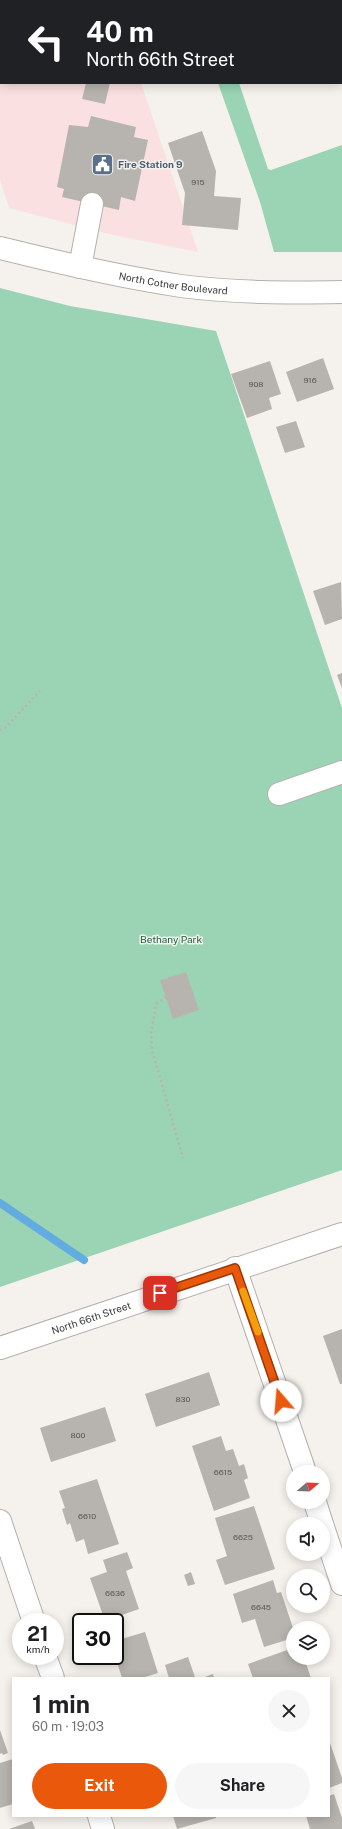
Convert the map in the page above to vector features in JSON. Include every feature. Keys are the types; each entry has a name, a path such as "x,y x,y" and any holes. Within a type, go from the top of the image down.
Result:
{"main road":[{"path":"80,267 92,204"},
{"name":"North Cotner Boulevard","path":"3,247 80,267 182,286 234,291 287,293 342,292"},
{"path":"278,794 342,772"},
{"name":"North 66th Street","path":"0,1348 235,1268 342,1234"},
{"path":"235,1268 303,1465"},
{"path":"0,1521 31,1613"},
{"path":"330,1547 342,1584"},
{"path":"48,1665 53,1677"},
{"path":"99,1817 103,1829"}],"path":[{"path":"0,730 5,728 40,691"},
{"path":"166,997 156,1004 150,1033 157,1068 183,1158"}],"shaded area":[{"path":"0,84 141,84 198,252 113,235 9,208 0,180"}],"green space":[{"path":"218,84 239,84 268,169 271,170 342,145 342,252 274,252 260,202"},
{"name":"Bethany Park","path":"0,288 70,306 216,331 342,708 342,1170 0,1287"}],"building":[{"path":"86,84 110,84 105,104 82,99"},
{"name":"Fire Station 9","path":"91,116 136,127 134,137 148,140 135,201 121,197 119,210 62,197 64,189 57,187 69,125 88,127"},
{"path":"202,131 216,171 214,196 241,198 238,230 182,225 185,193 168,143"},
{"path":"323,358 334,389 297,402 286,372"},
{"path":"270,361 281,394 269,398 272,409 247,418 231,374"},
{"path":"296,421 305,447 285,453 276,427"},
{"path":"341,582 342,619 325,625 313,591"},
{"path":"342,673 342,688 337,675"},
{"path":"186,972 199,1010 173,1019 160,980"},
{"path":"342,1329 342,1384 340,1384 323,1336"},
{"path":"209,1372 220,1405 156,1427 145,1394"},
{"path":"105,1407 116,1441 51,1462 40,1428"},
{"path":"221,1436 226,1451 233,1449 239,1466 244,1464 248,1478 244,1480 250,1498 214,1511 192,1446"},
{"path":"97,1479 119,1544 88,1554 84,1539 76,1542 70,1523 67,1525 62,1509 65,1508 59,1491"},
{"path":"254,1506 275,1569 225,1585 216,1560 227,1556 215,1518"},
{"path":"127,1552 133,1568 126,1571 139,1609 124,1614 124,1613 102,1613 90,1578 107,1572 103,1560"},
{"path":"191,1572 195,1584 188,1586 184,1575"},
{"path":"273,1580 277,1593 281,1592 286,1607 286,1613 288,1613 291,1621 286,1621 286,1640 264,1647 255,1619 242,1623 233,1594"},
{"path":"145,1632 158,1673 145,1677 122,1677 118,1665 124,1665 124,1638"},
{"path":"286,1650 286,1665 306,1665 311,1677 253,1677 248,1664"},
{"path":"188,1657 195,1677 169,1677 165,1665"},
{"path":"213,1674 214,1677 205,1677"},
{"path":"0,1730 8,1753 3,1755 2,1753 0,1754"},
{"path":"330,1743 342,1778 342,1783 330,1788"},
{"path":"12,1759 12,1804 0,1808 0,1763"},
{"path":"334,1794 342,1818 342,1829 310,1829 306,1817 330,1817 330,1796"},
{"path":"173,1817 216,1817 216,1818 177,1829"},
{"path":"32,1821 35,1829 9,1829"}],"waterway":[{"path":"0,1203 84,1260"}],"slow traffic":[{"path":"243,1291 258,1332"}],"place":[{"name":"Fire Station 9","path":"102,164"}],"route":[{"path":"160,1293 235,1268 281,1401"}]}
